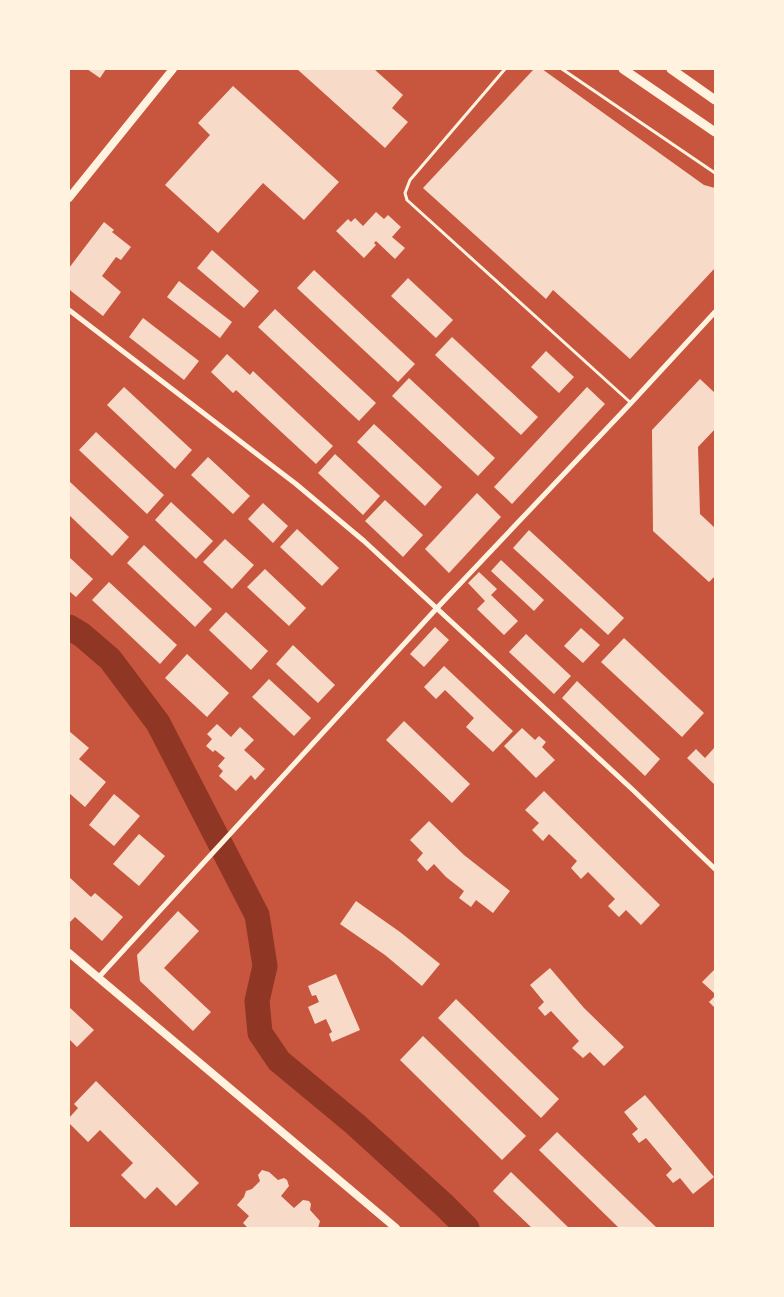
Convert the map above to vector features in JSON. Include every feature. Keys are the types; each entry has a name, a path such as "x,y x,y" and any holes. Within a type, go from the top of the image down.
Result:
{"main road":[{"path":"623,69 715,132"},
{"path":"671,69 715,100"}],"street":[{"path":"69,198 173,69"},
{"path":"69,310 296,484 364,541 633,790 715,869"},
{"path":"98,978 438,608 715,312"},
{"path":"69,953 396,1228"}],"lane":[{"path":"505,69 410,180 405,193 407,200 631,403"},
{"path":"562,69 715,173"}],"building":[{"path":"87,69 106,69 100,78"},
{"path":"297,69 374,69 403,95 392,108 408,122 385,148"},
{"path":"534,69 542,69 704,185 715,188 715,268 630,359 553,290 546,299 423,188"},
{"path":"233,86 339,182 304,220 263,183 218,233 165,185 210,135 198,123"},
{"path":"376,212 384,219 388,215 401,227 392,237 405,248 395,259 376,241 374,243 376,245 364,258 336,231 348,219 351,222 355,218 363,226"},
{"path":"104,222 114,230 112,232 131,247 121,260 116,257 102,276 121,292 103,316 71,291 69,288 69,268"},
{"path":"212,250 259,291 244,308 197,268"},
{"path":"314,270 415,364 398,382 297,288"},
{"path":"408,278 453,320 436,338 391,296"},
{"path":"179,281 232,322 220,338 167,297"},
{"path":"275,309 376,403 359,421 258,327"},
{"path":"143,318 199,361 184,380 129,337"},
{"path":"452,337 538,417 521,435 435,355"},
{"path":"546,351 574,377 559,393 531,367"},
{"path":"227,354 250,375 253,371 333,446 316,464 236,390 233,393 211,372"},
{"path":"409,378 495,458 478,476 392,396"},
{"path":"700,379 715,393 715,429 698,447 700,514 715,528 715,576 709,582 653,531 652,430"},
{"path":"124,387 192,450 175,469 107,405"},
{"path":"587,387 605,404 512,504 494,487"},
{"path":"374,424 442,487 425,506 357,442"},
{"path":"96,432 164,495 147,514 79,450"},
{"path":"335,454 380,496 363,515 318,473"},
{"path":"208,457 250,496 233,514 191,475"},
{"path":"69,481 129,537 112,556 69,515"},
{"path":"477,493 501,517 449,573 425,549"},
{"path":"385,500 423,535 403,557 365,521"},
{"path":"171,502 213,541 196,559 155,520"},
{"path":"263,503 288,526 273,543 248,519"},
{"path":"297,529 339,568 322,586 280,547"},
{"path":"529,530 624,618 608,635 513,548"},
{"path":"225,539 254,565 232,589 203,562"},
{"path":"144,545 212,609 195,627 127,563"},
{"path":"69,557 93,579 76,597 69,591"},
{"path":"501,560 544,600 534,611 491,571"},
{"path":"265,569 306,608 289,626 247,587"},
{"path":"479,572 497,589 491,595 518,621 504,635 477,609 485,601 468,583"},
{"path":"109,582 177,645 160,664 92,600"},
{"path":"226,612 268,651 251,670 209,630"},
{"path":"435,627 449,640 424,667 410,654"},
{"path":"581,628 600,645 583,663 564,646"},
{"path":"526,634 571,676 554,694 509,652"},
{"path":"624,638 704,713 682,737 601,662"},
{"path":"293,645 335,685 318,703 276,664"},
{"path":"187,654 229,693 207,717 165,678"},
{"path":"444,666 513,731 493,752 466,727 474,718 445,690 436,699 424,687"},
{"path":"269,679 311,718 294,736 252,697"},
{"path":"577,681 660,759 645,776 562,698"},
{"path":"404,721 470,784 452,803 386,740"},
{"path":"217,724 231,737 240,727 254,740 244,750 265,769 255,780 251,775 236,791 219,776 223,771 218,766 225,758 206,746 212,739 207,734"},
{"path":"522,728 535,740 539,736 546,742 542,747 555,760 536,778 504,746"},
{"path":"69,731 89,748 79,759 106,782 85,807 69,793"},
{"path":"715,747 715,785 687,758 696,749 705,758"},
{"path":"544,791 660,905 641,925 626,910 619,917 608,906 615,899 588,872 581,879 571,868 577,861 549,834 543,841 532,830 539,823 525,810"},
{"path":"114,794 140,816 114,846 89,825"},
{"path":"429,821 464,855 510,891 493,913 476,900 471,907 459,898 464,891 446,877 434,864 427,871 417,860 423,853 410,840"},
{"path":"139,834 165,856 139,886 113,864"},
{"path":"69,877 91,897 95,893 123,917 102,941 75,917 69,923"},
{"path":"356,901 400,932 440,964 422,986 385,955 340,924"},
{"path":"178,911 199,931 164,968 211,1012 193,1031 140,981 137,955"},
{"path":"550,968 584,1008 624,1047 604,1066 590,1052 583,1058 572,1048 579,1041 551,1011 545,1016 538,1008 544,1002 530,985"},
{"path":"715,969 715,994 702,982"},
{"path":"336,974 360,1030 332,1042 329,1034 332,1032 326,1019 315,1024 308,1007 319,1002 316,995 312,996 308,986"},
{"path":"715,996 715,1008 709,1002"},
{"path":"456,999 559,1099 541,1118 438,1018"},
{"path":"69,1007 94,1030 77,1047 69,1039"},
{"path":"423,1036 526,1136 502,1160 400,1060"},
{"path":"96,1081 199,1183 176,1206 157,1187 145,1199 121,1175 133,1163 100,1130 88,1142 69,1123 69,1118 78,1108 74,1104"},
{"path":"645,1095 714,1177 693,1194 680,1178 673,1183 666,1175 672,1169 646,1138 639,1143 632,1134 638,1129 624,1112"},
{"path":"557,1132 657,1228 619,1228 539,1150"},
{"path":"262,1170 269,1172 278,1180 284,1178 287,1180 289,1186 281,1196 294,1208 303,1200 309,1201 311,1204 310,1210 320,1221 318,1228 248,1228 243,1223 249,1216 237,1205 244,1197 246,1191 252,1189 260,1181 258,1175"},
{"path":"511,1172 569,1228 532,1228 493,1191"}],"waterway":[{"path":"69,627 82,635 110,659 158,723 257,915 265,966 257,1001 260,1033 279,1061 355,1124 467,1228"}]}
